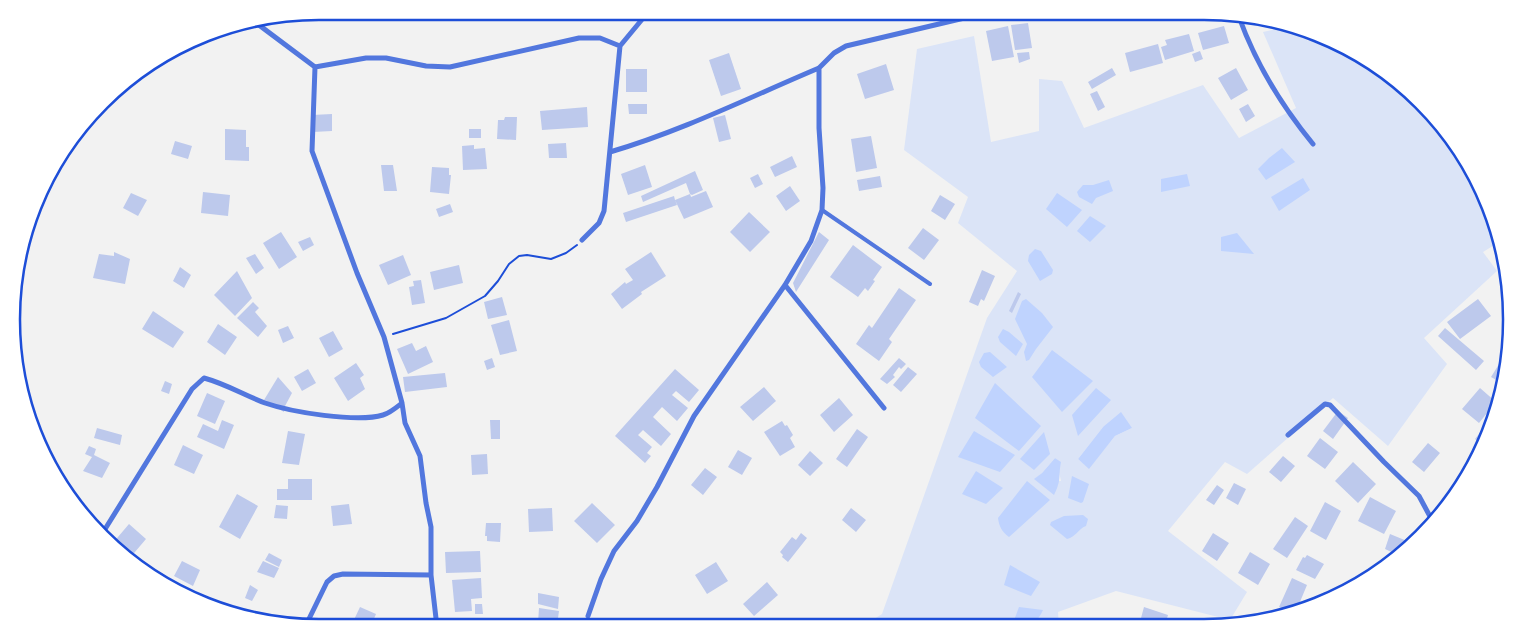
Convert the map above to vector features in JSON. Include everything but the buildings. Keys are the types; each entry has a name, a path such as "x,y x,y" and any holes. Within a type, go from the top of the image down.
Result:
{"street":[{"path":"582,240 599,222 604,210 620,46 642,20"},
{"path":"610,152 638,144 687,125 819,68 834,53 846,46 956,20"},
{"path":"1242,23 1263,71 1288,114 1313,144"},
{"path":"260,26 315,67 366,58 386,58 426,66 450,67 579,38 600,38 620,46"},
{"path":"315,67 312,150 357,273 384,336 402,403 405,423 420,456 431,527 431,575 436,619"},
{"path":"588,616 600,579 614,551 637,520 657,487 694,416 785,284 811,241 822,210 819,68"},
{"path":"785,284 884,408"},
{"path":"105,528 192,389 204,378 291,411 361,419 384,415 402,403"},
{"path":"1288,435 1325,404 1330,405 1419,496 1430,516"},
{"path":"309,618 327,582 334,576 343,574 431,575"}],"lane":[{"path":"822,210 930,284"}],"path":[{"path":"384,336 446,318 484,296 498,281 509,264 519,256 527,255 552,259 566,253 582,240"}],"shaded area":[{"path":"1281,30 1336,51 1370,70 1401,94 1429,122 1453,153 1472,187 1493,242 1494,245 1483,252 1497,271 1424,338 1447,364 1388,446 1333,398 1247,474 1225,462 1168,531 1247,592 1232,617 1222,618 1116,591 1058,612 1058,619 874,619 882,614 987,318 1017,271 958,223 968,197 904,150 917,49 974,36 991,142 1039,131 1039,79 1062,81 1084,128 1203,85 1239,138 1296,108 1263,32","holes":["1103,427 1132,428 1115,436 1089,468 1078,459","1055,458 1060,462 1059,472 1061,481 1035,479"]}],"water":[{"path":"1282,148 1295,162 1266,180 1258,169"},
{"path":"1187,174 1190,186 1161,192 1161,179"},
{"path":"1303,178 1310,190 1279,211 1271,197"},
{"path":"1109,180 1113,191 1096,198 1092,204 1079,197 1077,192 1083,185 1093,185"},
{"path":"1057,193 1082,210 1067,227 1046,209"},
{"path":"1090,216 1106,226 1090,242 1077,231"},
{"path":"1237,233 1254,254 1221,251 1221,237"},
{"path":"1035,249 1041,251 1053,270 1052,274 1040,281 1028,261 1029,255"},
{"path":"1026,299 1042,313 1053,327 1029,360 1026,361 1024,352 1027,344 1015,319 1022,301"},
{"path":"1003,329 1023,344 1016,356 1000,342 998,337"},
{"path":"1052,350 1093,381 1062,412 1032,377"},
{"path":"990,352 1007,367 993,377 981,367 979,362 984,353"},
{"path":"995,383 1041,426 1019,451 975,418"},
{"path":"1096,388 1111,400 1078,436 1072,415"},
{"path":"1121,412 1132,428 1115,436 1089,469 1078,459 1103,427"},
{"path":"974,431 1015,455 1000,472 958,457"},
{"path":"1044,432 1050,454 1034,470 1020,459"},
{"path":"1055,458 1061,462 1059,482 1054,495 1034,479"},
{"path":"976,471 1003,488 986,504 962,494"},
{"path":"1072,476 1089,484 1081,503 1068,498"},
{"path":"1027,481 1050,500 1009,537 1001,529 998,518"},
{"path":"1083,515 1088,519 1086,526 1073,537 1067,539 1050,525 1051,522 1064,516"},
{"path":"1010,565 1040,582 1031,596 1004,585"},
{"path":"1019,607 1043,610 1038,619 1014,619"}]}
